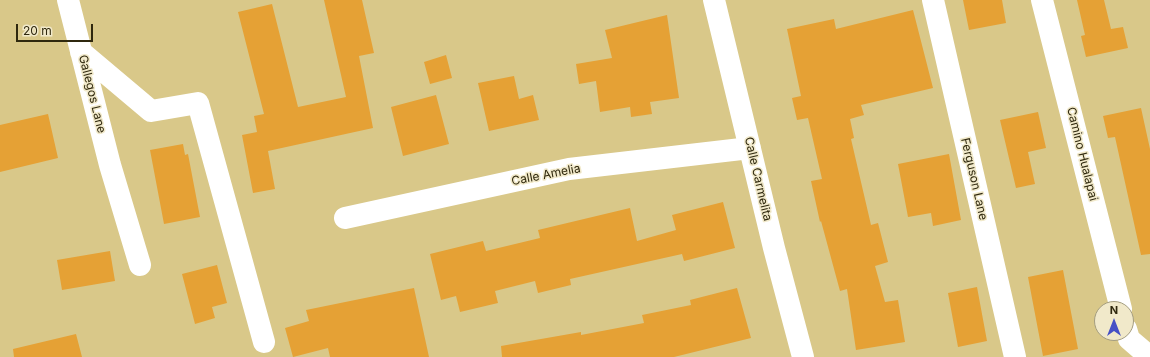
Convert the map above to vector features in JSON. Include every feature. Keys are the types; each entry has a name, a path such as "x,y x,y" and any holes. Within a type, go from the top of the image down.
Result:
{"street":[{"name":"Gallegos Lane","path":"68,0 110,165 140,265"},
{"name":"Calle Carmelita","path":"714,0 774,248 803,357"},
{"name":"Ferguson Lane","path":"933,0 1015,357"},
{"name":"Camino Hualapai","path":"1042,0 1119,301"},
{"path":"81,52 151,111 198,103 264,342"},
{"name":"Calle Amelia","path":"345,218 569,169 750,148"},
{"path":"1130,341 1150,357"}],"building":[{"path":"324,0 362,0 374,53 359,56 373,128 268,151 275,189 253,193 242,135 257,132 254,116 264,114 238,12 272,4 298,107 346,97"},
{"path":"963,0 1002,0 1006,23 969,30"},
{"path":"1077,0 1104,0 1111,29 1123,27 1128,48 1086,57 1081,36 1085,35"},
{"path":"913,10 933,88 861,105 864,115 850,119 854,138 851,139 871,225 878,223 888,262 875,266 885,302 898,300 905,342 856,350 847,289 840,291 821,221 820,222 811,181 822,179 808,118 797,120 792,98 801,96 787,29 834,19 836,29"},
{"path":"667,15 679,98 650,102 652,114 631,117 630,107 600,112 596,81 579,84 576,64 612,58 605,30"},
{"path":"446,55 452,78 430,84 424,62"},
{"path":"514,76 519,99 533,95 539,120 489,131 478,83"},
{"path":"436,95 449,144 403,156 391,107"},
{"path":"1141,108 1150,149 1150,254 1141,255 1115,137 1108,138 1103,116"},
{"path":"1038,112 1046,148 1028,152 1035,184 1016,188 1000,120"},
{"path":"48,114 58,158 0,172 0,125"},
{"path":"183,144 185,155 188,154 200,217 164,224 150,150"},
{"path":"949,154 961,220 933,226 931,213 908,217 898,164"},
{"path":"723,202 735,248 684,261 682,254 570,279 571,285 538,293 535,281 495,291 498,303 460,312 456,296 441,300 430,254 483,241 486,251 540,238 538,230 630,208 637,241 676,230 672,215"},
{"path":"110,251 115,281 62,290 57,260"},
{"path":"217,265 227,303 212,307 215,318 195,324 182,274"},
{"path":"1063,270 1078,349 1043,356 1028,277"},
{"path":"977,287 987,341 958,347 948,293"},
{"path":"414,288 429,357 330,357 328,348 293,357 285,328 309,321 306,310"},
{"path":"737,288 751,338 674,357 502,357 501,346 581,332 581,335 644,323 642,315 691,305 690,300"},
{"path":"76,334 82,357 14,357 13,349"}]}
